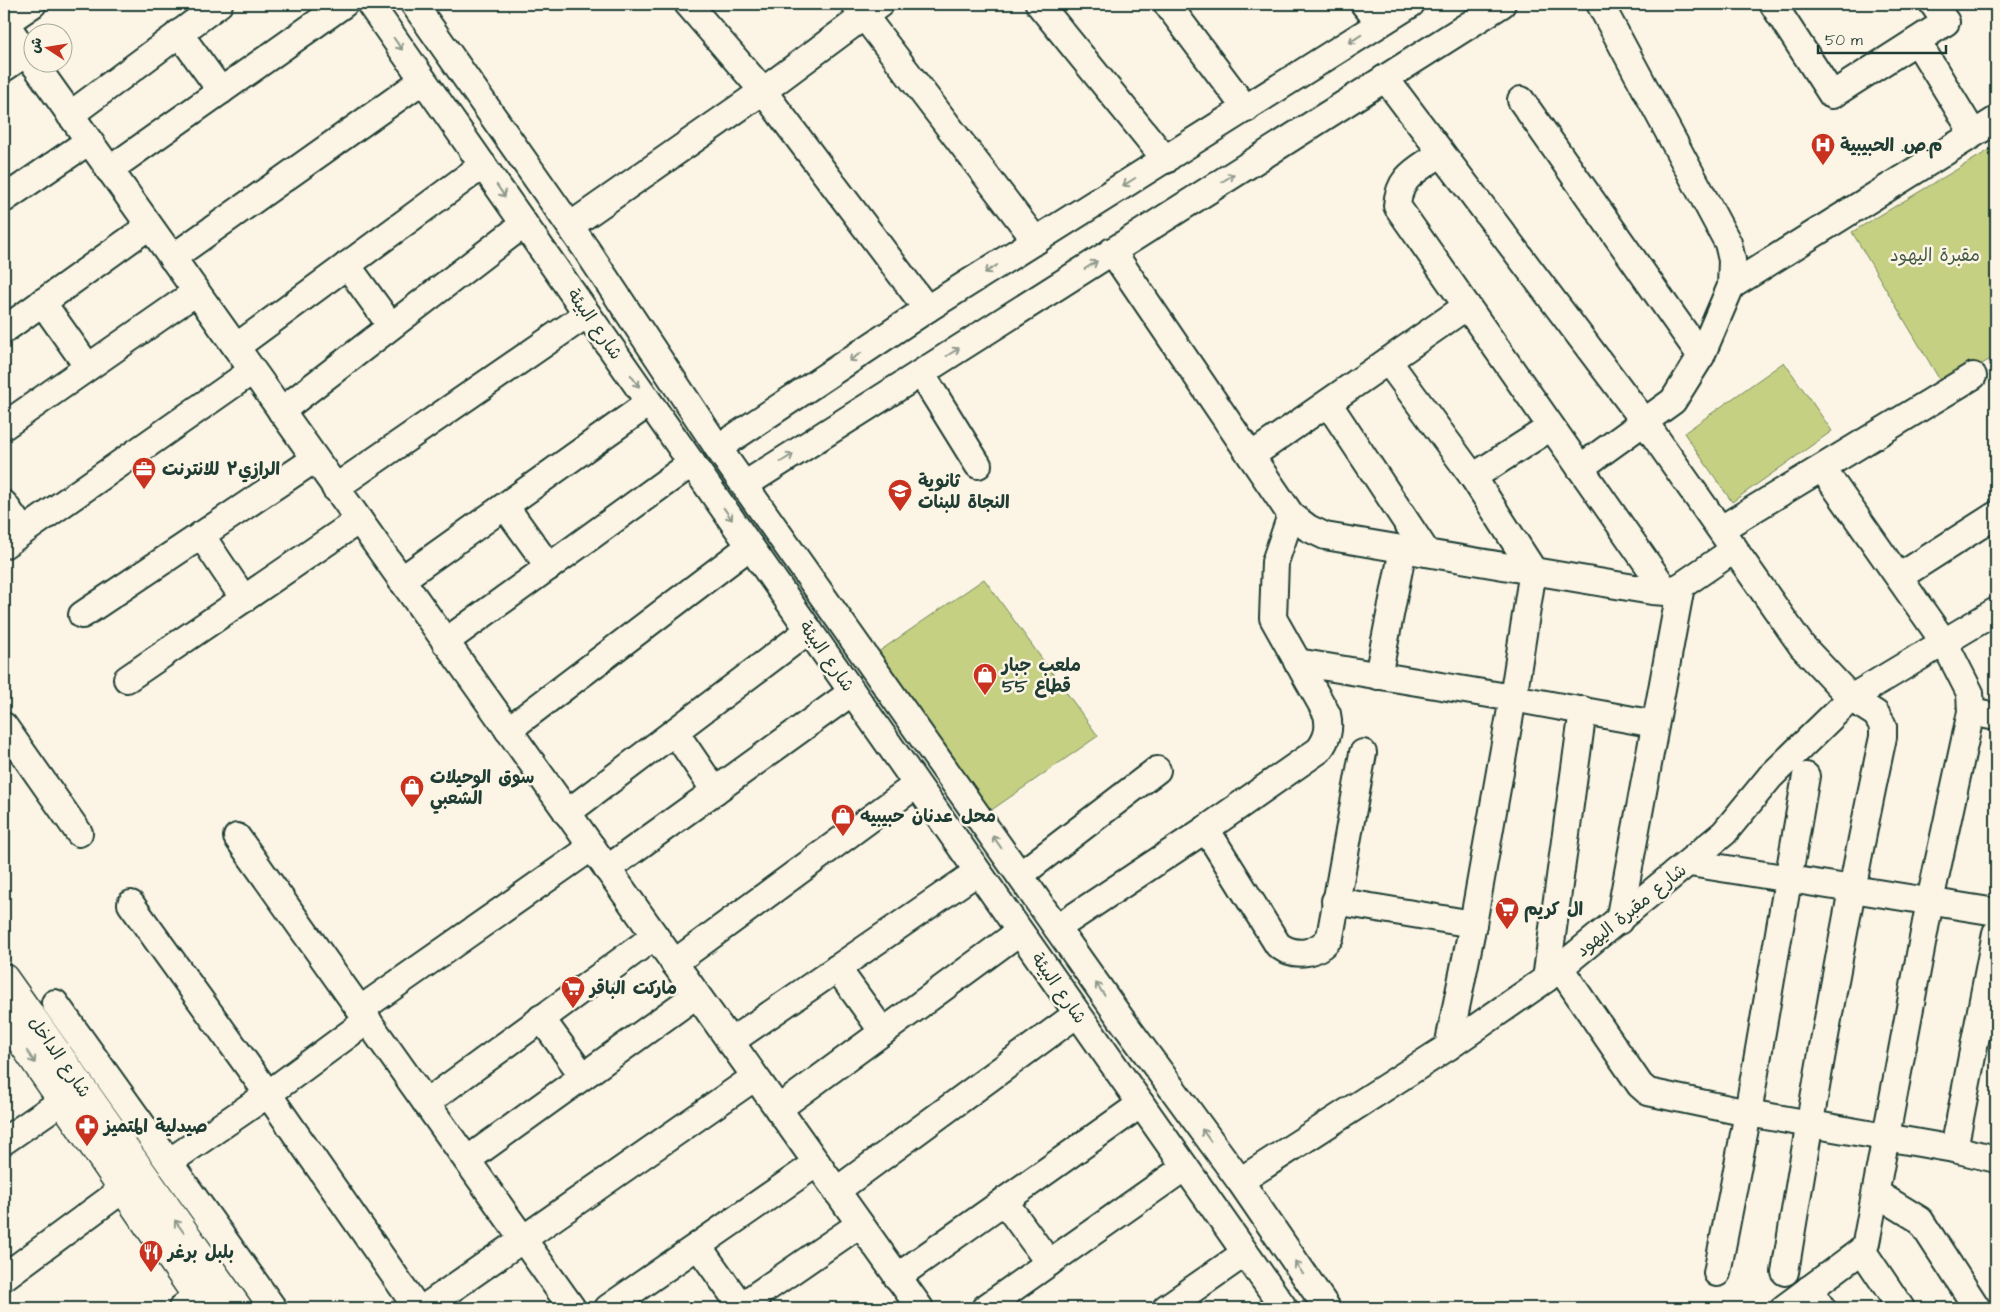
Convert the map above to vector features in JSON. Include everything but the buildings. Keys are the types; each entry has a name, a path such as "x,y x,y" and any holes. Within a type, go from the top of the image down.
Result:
{"main road":[{"name":"شارع الداخل","path":"4,978 238,1308"},
{"name":"شارع الداخل","path":"7,1029 62,1101 122,1190 195,1305"}],"street":[{"path":"22,47 5,22 33,4"},
{"path":"70,115 219,4"},
{"path":"109,170 344,4"},
{"name":"شارع البيئة","path":"370,4 1284,1308"},
{"name":"شارع البيئة","path":"414,4 570,226 718,448 746,484 1119,1016 1240,1181 1327,1308"},
{"path":"688,4 763,91 927,309"},
{"path":"1039,4 1166,160"},
{"path":"1167,4 1246,109"},
{"path":"718,448 927,309 1246,109 1372,13 1411,4"},
{"path":"746,484 1502,4"},
{"path":"1580,468 1673,401 1701,356 1732,286 1732,260 1728,243 1600,4"},
{"path":"1773,4 1832,95 1946,22 1933,4"},
{"path":"570,226 763,91 867,8 1036,241"},
{"path":"179,33 221,91"},
{"path":"1917,41 1973,133"},
{"path":"4,68 22,62"},
{"path":"39,72 860,1224 897,1277 915,1307"},
{"path":"1385,78 1644,421 1802,646 1851,698 1876,714 1883,726 1883,737 1851,888 1809,1123 1785,1272"},
{"path":"172,258 424,80"},
{"path":"1521,100 1701,356"},
{"path":"1732,286 1996,120"},
{"path":"4,199 89,141"},
{"path":"1441,153 1403,181 1398,192 1397,206 1580,468 1674,589"},
{"path":"236,347 483,165"},
{"path":"280,411 524,224"},
{"path":"4,330 149,226"},
{"path":"1112,252 1291,515 1308,528 1325,536 1533,570 1674,589"},
{"path":"347,265 391,326"},
{"path":"4,426 196,292"},
{"path":"42,302 88,367"},
{"path":"1251,456 1467,306"},
{"path":"335,488 587,314"},
{"path":"1388,361 1474,477 1533,570 1513,698 1473,924 1448,1046"},
{"path":"4,504 13,538 252,371"},
{"path":"921,373 978,465"},
{"path":"1618,921 1655,724 1674,589 1728,539 1822,468 1973,376"},
{"path":"401,580 650,403"},
{"path":"1328,403 1415,551 1378,676"},
{"path":"1474,477 1551,427"},
{"path":"82,615 315,459"},
{"path":"445,642 692,463"},
{"path":"1784,1308 1816,1299 1866,1244 1888,1137 1930,901 1971,712 1970,693 1944,642 1822,468"},
{"path":"505,506 549,567"},
{"path":"1057,928 1206,829 1319,750 1325,742 1329,724 1327,714 1273,618 1275,562 1291,515"},
{"path":"1898,577 1996,515"},
{"path":"127,679 359,520"},
{"path":"202,535 244,599"},
{"path":"508,730 750,546"},
{"name":"شارع مقبرة اليهود","path":"1240,1181 1448,1046 1553,974 1690,863 1724,832 1770,777 1851,698 1996,611"},
{"path":"567,813 809,630"},
{"path":"1297,662 1583,710 1655,724"},
{"path":"607,869 852,692"},
{"path":"1583,710 1553,974 1640,1085 1648,1092 1748,1113 1954,1149 1996,1159"},
{"path":"1971,712 1996,717"},
{"path":"4,726 79,833"},
{"path":"674,732 714,791"},
{"path":"1206,829 1278,945 1286,950 1312,952 1322,947 1330,937 1362,753"},
{"path":"1020,875 1157,770"},
{"path":"1717,1273 1748,1113 1806,776"},
{"path":"674,963 916,785"},
{"path":"237,837 572,1308"},
{"path":"169,1162 268,1094 364,1014 592,847"},
{"path":"1690,863 1996,912"},
{"path":"730,1042 977,872"},
{"path":"1335,901 1473,924"},
{"path":"131,904 268,1094 427,1307 755,1077"},
{"path":"778,1109 1019,932"},
{"path":"1954,1149 1996,933"},
{"path":"426,1102 654,936"},
{"path":"837,968 883,1032"},
{"path":"467,1160 696,994"},
{"path":"56,1003 273,1308"},
{"path":"836,1191 1078,1014"},
{"path":"1093,1036 1119,1016"},
{"path":"542,1018 583,1076"},
{"path":"4,1141 62,1101"},
{"path":"897,1277 1140,1104"},
{"path":"608,1308 816,1163"},
{"path":"985,1308 1185,1167"},
{"path":"4,1277 122,1190"},
{"path":"1876,1193 1920,1220 1977,1308"},
{"path":"1004,1201 1050,1263"},
{"path":"698,1246 739,1307 860,1224"},
{"path":"1862,1250 1901,1308"},
{"path":"1166,1308 1245,1253"}],"green space":[{"name":"مقبرة اليهود","path":"1996,146 1996,365 1992,358 1944,387 1852,232"},
{"path":"1784,362 1832,431 1732,502 1684,433"},
{"path":"984,579 1098,736 980,818 868,659"}],"place":[{"name":"م.ص. الحبيبية","path":"1823,166"},
{"name":"الرازي٣ للانترنت","path":"144,490"},
{"name":"ثانوية النجاة للبنات","path":"900,512"},
{"name":"ملعب جبار قطاع 55","path":"985,696"},
{"name":"سوق الوحيلات الشعبي","path":"412,808"},
{"name":"محل عدنان حبيبيه","path":"843,837"},
{"name":"ال كريم","path":"1507,930"},
{"name":"ماركت الباقر","path":"573,1009"},
{"name":"صيدلية المتميز","path":"87,1147"},
{"name":"بلبل برغر","path":"151,1273"}]}
